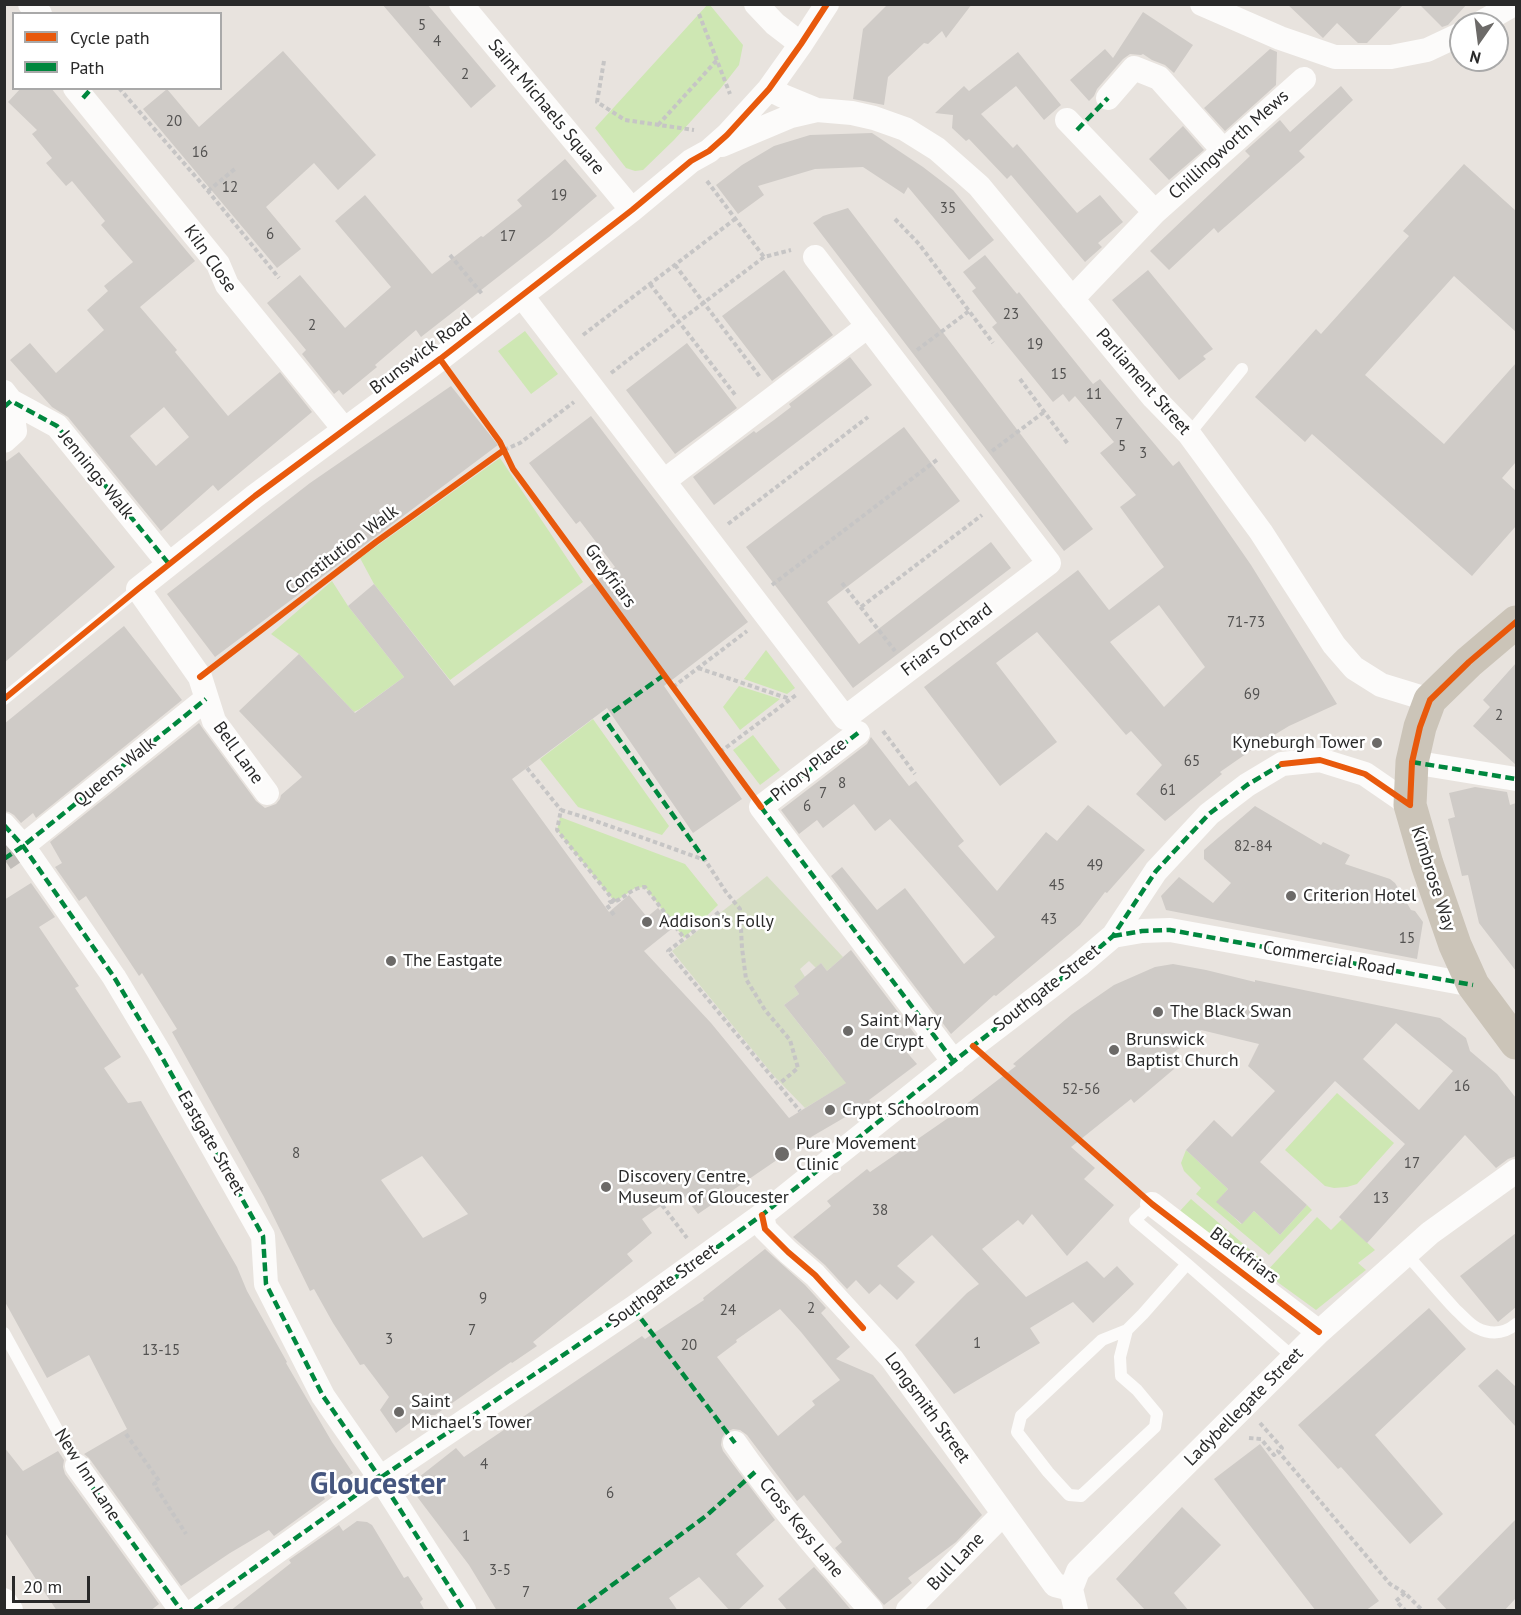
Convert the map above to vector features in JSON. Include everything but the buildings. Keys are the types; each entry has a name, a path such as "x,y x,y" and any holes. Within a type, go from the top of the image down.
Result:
{"main road":[{"path":"1430,700 1469,662 1516,622"},
{"name":"Kimbrose Way","path":"1430,700 1420,727 1412,762 1410,805 1427,864 1455,945 1473,985"},
{"path":"1473,985 1516,1043"}],"street":[{"name":"Saint Michaels Square","path":"461,4 632,210"},
{"path":"756,4 775,24 801,44"},
{"name":"Brunswick Road","path":"138,590 255,496 499,314 700,156 734,127 769,89 827,4"},
{"path":"1202,4 1280,38 1335,57 1391,57 1427,50 1449,40"},
{"path":"1500,12 1514,4"},
{"path":"1108,98 1134,68 1159,78 1223,150"},
{"name":"Chillingworth Mews","path":"1072,299 1155,212 1304,79"},
{"name":"Parliament Street","path":"769,89 817,110 852,113 891,123 913,133 937,148 979,186 1154,398 1189,434 1261,532 1334,645 1354,668 1382,685 1430,700"},
{"name":"Kiln Close","path":"77,90 218,264 227,285 344,429"},
{"name":"Parliament Street","path":"700,156 791,116 817,110"},
{"name":"Chillingworth Mews","path":"1067,120 1155,212"},
{"name":"Friars Orchard","path":"522,296 845,718 1049,563 815,257"},
{"path":"664,481 868,326"},
{"path":"4,441 15,431 8,397"},
{"name":"Jennings Walk","path":"8,397 57,426 169,564"},
{"name":"Bell Lane","path":"138,590 200,677 214,721 267,793"},
{"name":"Queens Walk","path":"23,846 206,699"},
{"name":"Priory Place","path":"858,732 761,807 954,1062"},
{"name":"Southgate Street","path":"195,1611 380,1478 633,1308 762,1215 1113,936 1156,871 1209,814 1247,785 1282,764 1320,760 1365,774 1410,805"},
{"path":"1412,762 1516,779"},
{"name":"Eastgate Street","path":"4,825 23,846 114,977 159,1052 263,1236 266,1284 323,1396 380,1478 464,1611"},
{"name":"Commercial Road","path":"1113,936 1142,931 1170,930 1473,985"},
{"name":"Ladybellegate Street","path":"1073,1600 1078,1571 1293,1357 1430,1233 1516,1171"},
{"name":"Blackfriars","path":"1152,1204 1319,1332"},
{"name":"Longsmith Street","path":"762,1215 765,1229 815,1275 892,1359 1055,1585 1073,1600"},
{"name":"Cross Keys Lane","path":"735,1443 811,1544 871,1611"},
{"name":"New Inn Lane","path":"77,1466 181,1611"},
{"name":"Bull Lane","path":"908,1611 1003,1514"},
{"path":"4,1600 11,1611"}],"lane":[{"path":"1189,434 1242,369"},
{"name":"Brunswick Road","path":"4,699 138,590"},
{"path":"1152,1204 1135,1220 1293,1357"},
{"path":"1406,1254 1446,1299 1476,1328 1499,1333 1511,1329 1516,1324"},
{"path":"1127,1330 1120,1357 1121,1376 1137,1390 1157,1414 1155,1427 1082,1496 1069,1495 1017,1432 1021,1416 1102,1340 1127,1330 1187,1264"},
{"name":"New Inn Lane","path":"4,1333 77,1466"}],"path":[{"path":"604,61 597,102 625,120 658,125 734,127 717,60 699,14"},
{"path":"658,125 717,60"},
{"path":"121,90 279,278"},
{"path":"700,156 735,219 764,257"},
{"path":"208,192 236,168"},
{"path":"563,350 735,219"},
{"path":"895,219 919,244 993,343"},
{"path":"495,456 520,442 764,257 804,248 815,257"},
{"path":"450,255 499,314"},
{"path":"675,265 775,397"},
{"path":"650,284 751,415"},
{"path":"897,365 969,311"},
{"path":"1020,380 1068,444"},
{"path":"974,465 1044,412"},
{"path":"708,539 868,417"},
{"path":"500,442 509,460"},
{"path":"680,696 671,684 698,668 760,608 958,444"},
{"path":"861,607 1002,501"},
{"path":"842,583 908,670"},
{"path":"698,668 790,699"},
{"path":"720,752 816,680"},
{"path":"862,705 915,774"},
{"path":"714,743 727,762"},
{"path":"527,768 561,810 705,860 740,909 746,979 765,1010 790,1040 798,1068 778,1084"},
{"path":"561,810 557,830 615,902"},
{"path":"614,915 607,905 610,902 615,902 635,888 645,887 684,938"},
{"path":"719,912 668,951 800,1111"},
{"path":"662,1205 703,1258"},
{"path":"1260,1423 1282,1448 1274,1455 1261,1439"},
{"path":"126,1434 159,1482 154,1484 186,1534"},
{"path":"1278,1451 1390,1584 1405,1593 1422,1611"},
{"path":"1405,1593 1396,1601 1405,1611"}],"green space":[{"path":"708,4 743,45 739,65 674,140 643,170 635,171 626,168 595,128"},
{"path":"525,331 558,374 531,394 498,351"},
{"path":"500,458 583,582 450,680 374,584 360,558"},
{"path":"332,581 348,606 404,677 354,712 299,654 271,634"},
{"path":"766,650 795,688 787,694 744,679"},
{"path":"739,686 780,699 740,730 723,707"},
{"path":"593,719 669,826 662,835 578,807 540,759"},
{"path":"753,735 780,770 760,785 733,750"},
{"path":"560,817 685,864 718,905 684,938 645,887 635,888 615,902 557,830"},
{"path":"767,876 843,957 827,971 821,963 816,968 809,961 800,969 805,977 794,986 799,994 784,1005 829,1062 850,1081 805,1108 773,1075 672,951"},
{"path":"1337,1093 1394,1143 1357,1184 1334,1188 1325,1186 1285,1150"},
{"path":"1186,1150 1228,1189 1217,1202 1241,1224 1254,1211 1280,1235 1307,1205 1312,1210 1269,1255 1196,1194 1201,1188 1184,1171 1181,1163"},
{"path":"1191,1199 1262,1260 1254,1268 1178,1213"},
{"path":"1317,1217 1331,1230 1342,1219 1375,1250 1358,1263 1366,1270 1316,1310 1265,1273"}],"tunnel":[{"path":"4,859 23,846"}],"marked path":[{"path":"83,98 90,90"},
{"path":"1077,130 1108,98"},
{"path":"4,407 11,401 57,426 169,564"},
{"path":"664,675 604,718 705,860"},
{"path":"4,859 206,699"},
{"path":"858,733 761,807 954,1062"},
{"path":"1412,762 1516,779"},
{"path":"195,1610 380,1478 633,1308 762,1215 1113,936 1156,871 1209,814 1247,785 1287,763"},
{"path":"4,825 23,846 114,977 159,1052 263,1236 266,1284 323,1396 380,1478 464,1610"},
{"path":"1113,936 1142,931 1170,930 1473,985"},
{"path":"633,1308 735,1443"},
{"path":"77,1466 181,1610"},
{"path":"578,1610 706,1516 755,1472"}],"cycle path":[{"path":"4,699 255,496 440,359 632,210 691,161 709,151 727,135 769,89 827,4"},
{"name":"Greyfriars","path":"440,359 500,442 513,469 761,807"},
{"name":"Constitution Walk","path":"200,677 376,542 504,450"},
{"path":"1410,805 1412,762 1420,727 1430,700 1469,662 1516,622"},
{"path":"1282,764 1320,760 1365,774 1410,805"},
{"path":"973,1046 1152,1204 1319,1332"},
{"path":"762,1215 765,1229 815,1275 863,1328"}],"place":[{"name":"Kyneburgh Tower","path":"1377,743"},
{"name":"Criterion Hotel","path":"1291,896"},
{"name":"Addison's Folly","path":"647,922"},
{"name":"The Eastgate","path":"391,961"},
{"name":"The Black Swan","path":"1158,1012"},
{"name":"Saint Mary de Crypt","path":"848,1031"},
{"name":"Brunswick Baptist Church","path":"1114,1050"},
{"name":"Crypt Schoolroom","path":"830,1110"},
{"name":"Pure Movement Clinic","path":"782,1154"},
{"name":"Discovery Centre, Museum of Gloucester","path":"606,1187"},
{"name":"Saint Michael's Tower","path":"399,1412"}],"district":[{"name":"Gloucester","path":"378,1485"}]}
